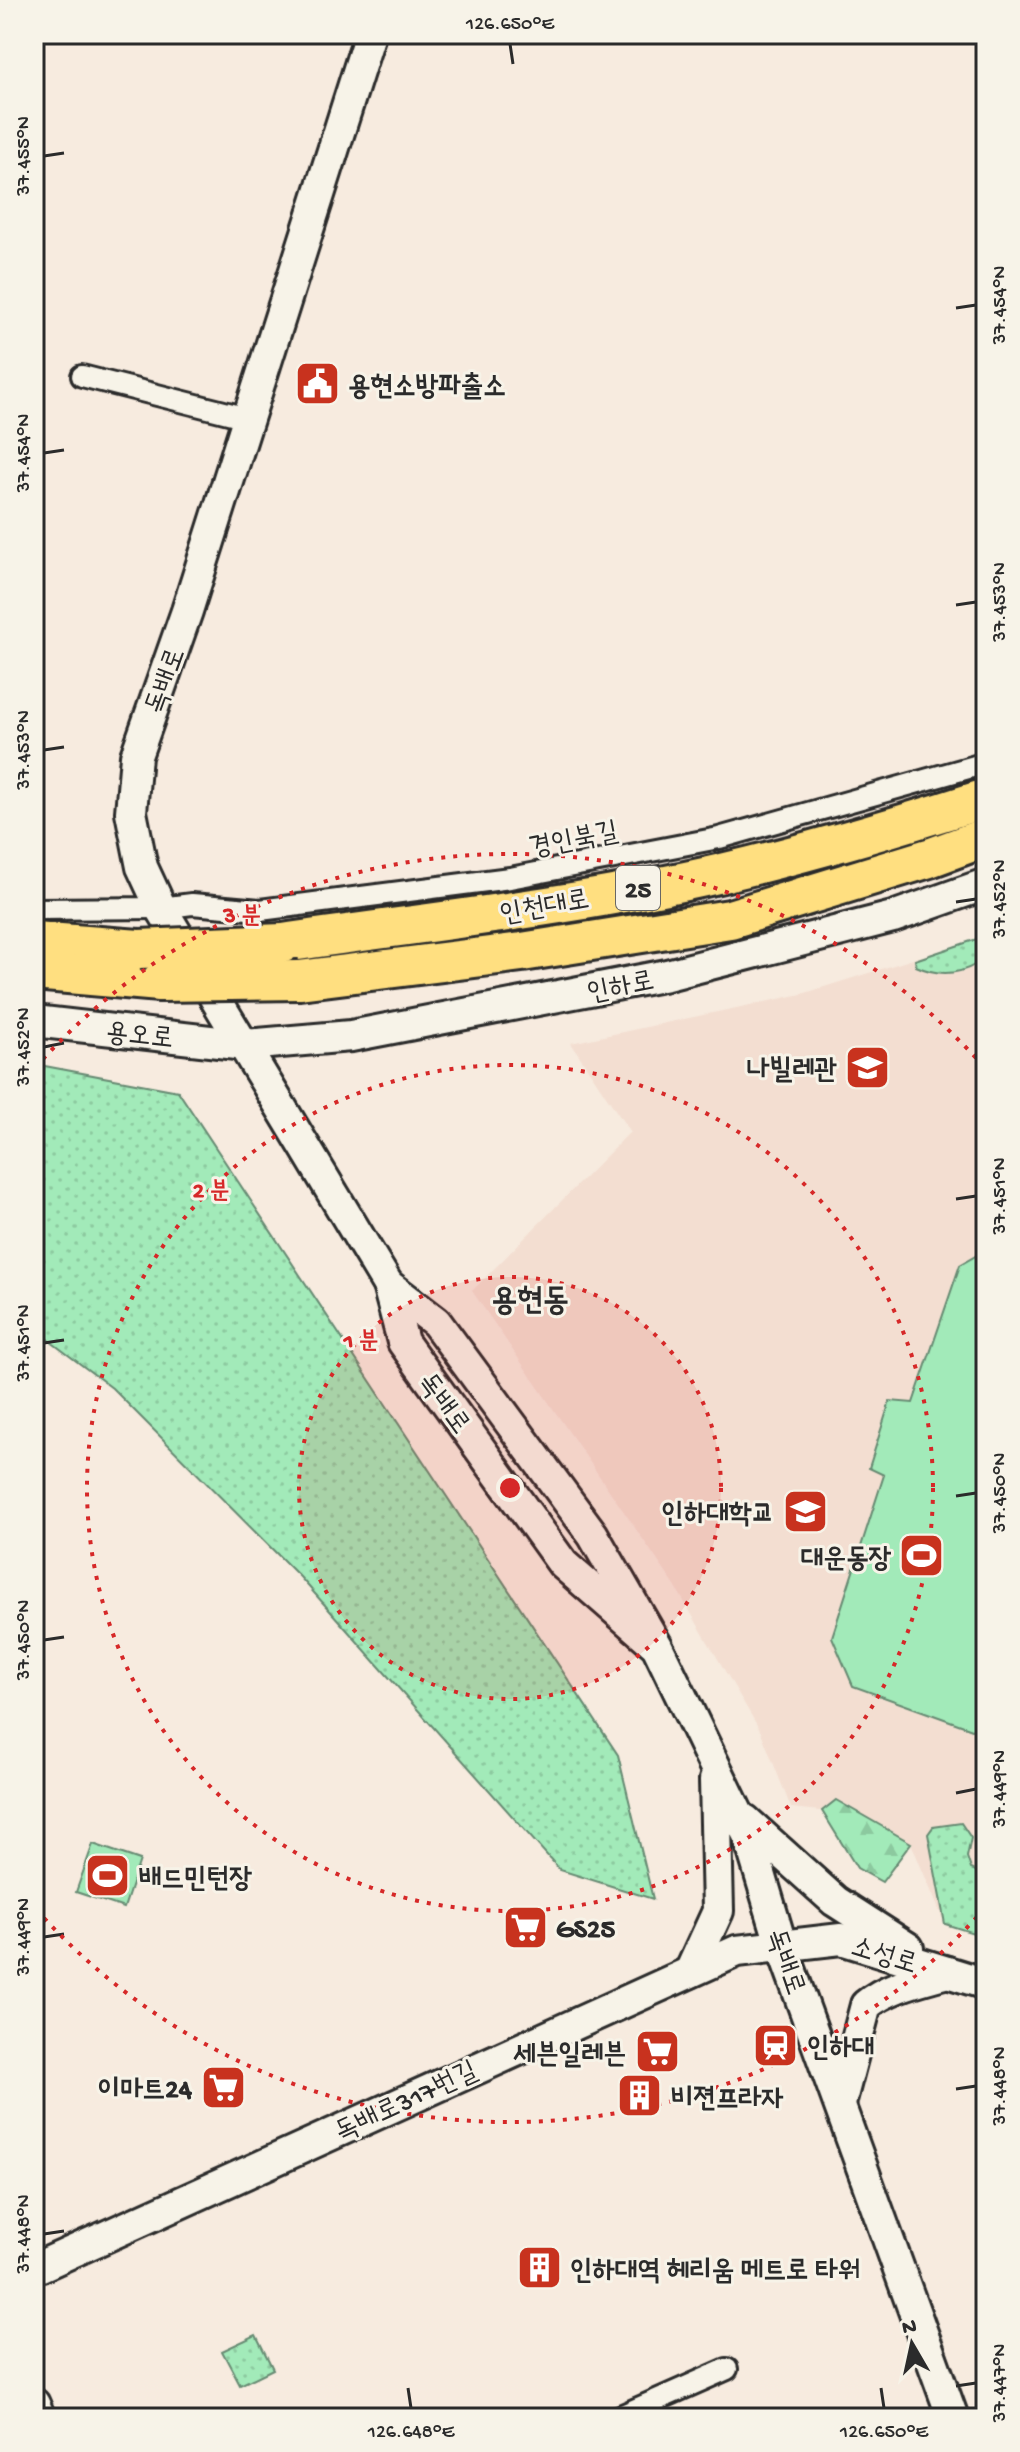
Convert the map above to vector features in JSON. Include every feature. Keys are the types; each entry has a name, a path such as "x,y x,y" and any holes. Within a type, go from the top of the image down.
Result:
{"highway":[{"name":"인천대로","path":"34,941 139,949 283,943 515,910 720,873 986,798"},
{"name":"인천대로","path":"34,971 160,982 299,980 522,952 730,919 986,837"}],"main road":[{"name":"독배로","path":"370,34 187,611 136,756 131,812 142,867 161,908 388,1285 403,1342 563,1564 657,1646"},
{"name":"인하로","path":"245,1045 351,1036 667,975 893,917 986,884"},
{"name":"용오로","path":"34,1021 245,1045"},
{"name":"독배로","path":"388,1285 436,1322 455,1347 593,1535 657,1646 749,1837 781,1944 953,2418"},
{"path":"690,1972 718,1911 714,1766"},
{"path":"737,1813 835,1901 947,1972"},
{"name":"소성로","path":"781,1944 841,1939 986,1984"},
{"name":"독배로317번길","path":"34,2269 737,1951 781,1944"},
{"path":"840,2104 866,2005 889,1991 947,1972"},
{"path":"34,2404 40,2418"}],"street":[{"path":"82,376 248,418"},
{"name":"경인북길","path":"34,909 161,908 192,904 260,910 510,878 719,838 986,763"},
{"path":"616,2418 727,2369"}],"shaded area":[{"name":"인하대학교","path":"986,936 986,1937 945,1924 911,1843 836,1801 820,1811 791,1808 761,1732 675,1586 472,1291 630,1132 571,1043 802,994"}],"green space":[{"path":"986,936 986,958 969,968 944,973 916,966 915,960"},
{"path":"34,1064 178,1091 618,1755 653,1899 560,1870 300,1577 112,1388 34,1329"},
{"name":"대운동장","path":"986,1250 986,1734 853,1686 832,1637 884,1475 869,1468 890,1401 913,1403 960,1265"},
{"path":"836,1800 911,1843 882,1882 857,1868 822,1811"},
{"path":"961,1823 971,1838 967,1857 971,1869 986,1875 986,1937 945,1924 928,1834 933,1827"},
{"name":"배드민턴장","path":"93,1844 140,1860 124,1908 76,1892"},
{"path":"256,2335 273,2369 240,2385 222,2351"}],"place":[{"name":"용현소방파출소","path":"317,384"},
{"name":"나빌레관","path":"868,1067"},
{"name":"인하대학교","path":"805,1511"},
{"name":"대운동장","path":"922,1556"},
{"name":"배드민턴장","path":"108,1876"},
{"name":"GS25","path":"525,1927"},
{"name":"인하대","path":"776,2045"},
{"name":"세븐일레븐","path":"657,2052"},
{"name":"이마트24","path":"223,2087"},
{"name":"비젼프라자","path":"640,2096"},
{"name":"인하대역 헤리움 메트로 타워","path":"539,2268"}],"district":[{"name":"용현동","path":"530,1298"}]}
